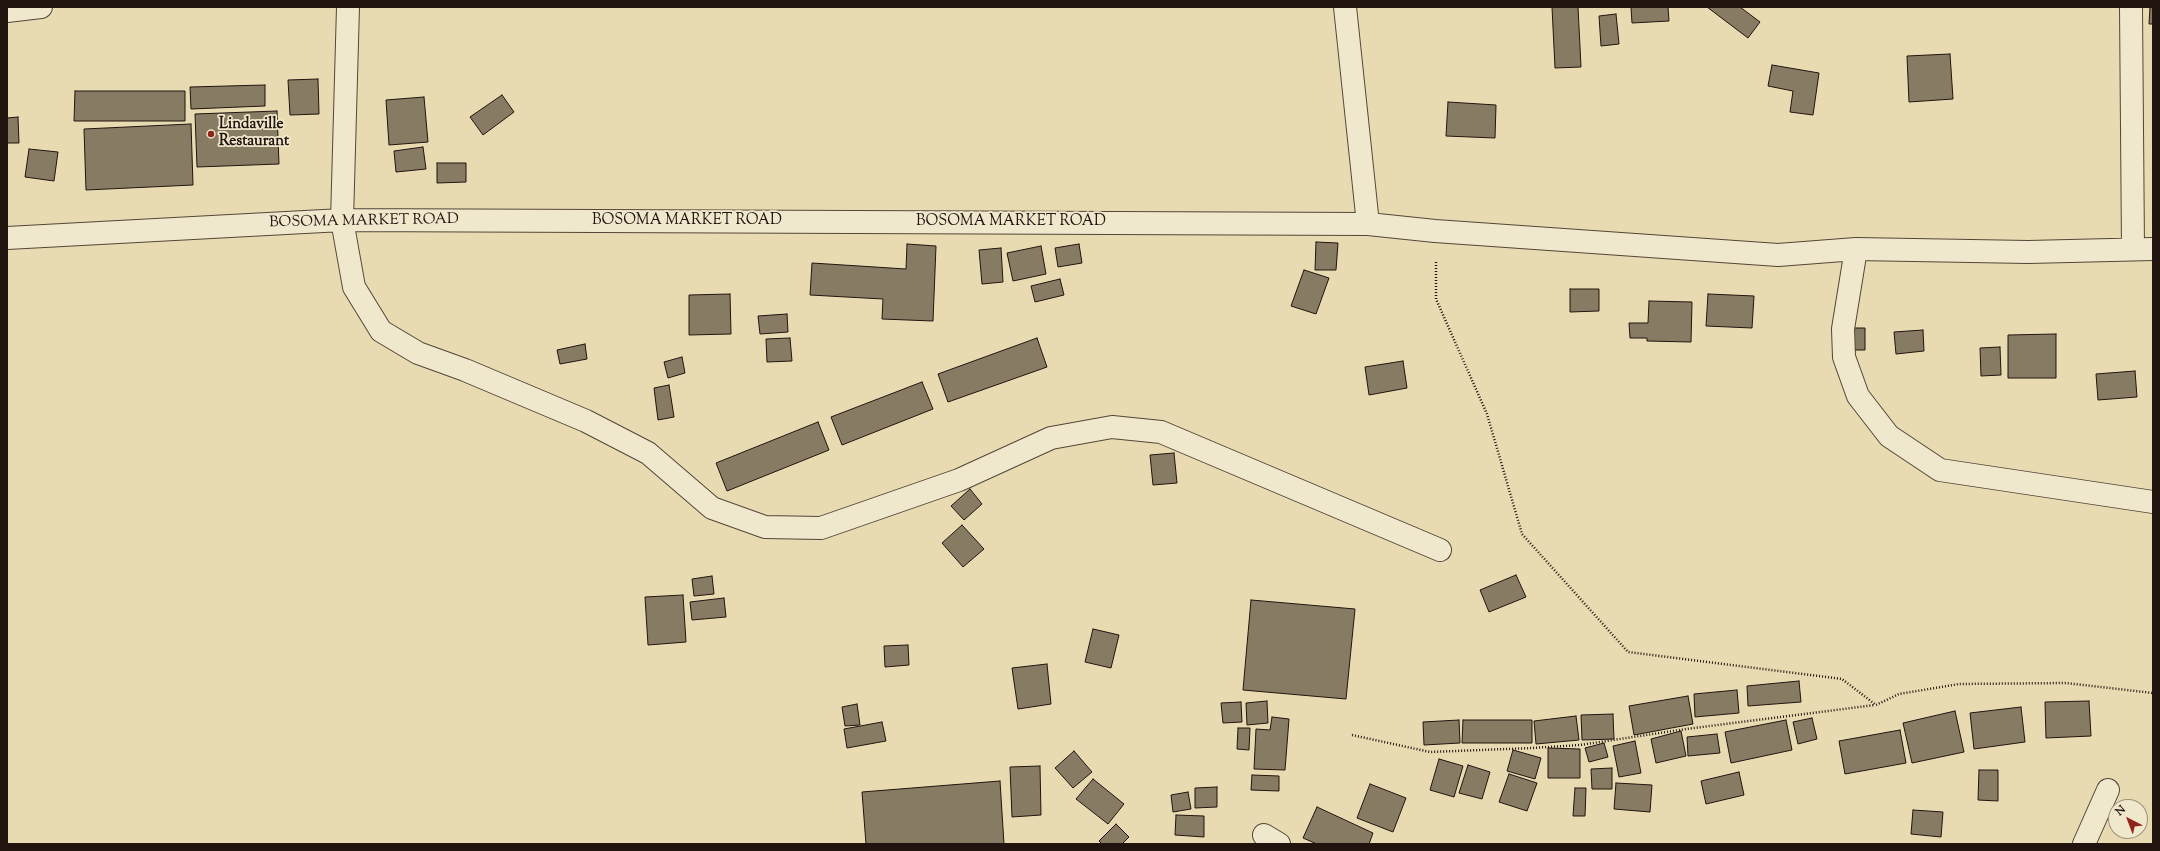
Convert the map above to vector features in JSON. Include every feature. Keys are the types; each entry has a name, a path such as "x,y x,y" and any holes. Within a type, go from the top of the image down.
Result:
{"street":[{"path":"7,11 41,7"},
{"path":"348,7 342,220 354,287 381,331 418,353 465,370 586,421 648,453 712,508 765,527 821,528 959,480 1051,438 1112,427 1161,432 1440,550"},
{"path":"1345,7 1368,224"},
{"path":"2131,7 2143,249"},
{"name":"BOSOMA MARKET ROAD","path":"7,238 342,220 1368,224 1436,231 1778,255 1856,249 2028,252 2143,249"},
{"path":"1856,249 1842,329 1844,357 1858,396 1888,436 1940,470 2153,502"},
{"path":"2084,844 2108,790"}],"path":[{"path":"1436,231 1436,299 1487,414 1522,534 1628,652 1842,679 1876,705"},
{"path":"1352,735 1430,752 1532,748 1580,745 1876,705 1899,694 1959,684 2066,683 2153,693"}],"building":[{"path":"1552,7 1578,7 1581,67 1555,68"},
{"path":"1631,7 1668,7 1669,21 1632,23"},
{"path":"1707,7 1740,7 1760,22 1748,38"},
{"path":"2150,7 2153,7 2153,24 2149,24"},
{"path":"1616,14 1619,44 1601,46 1599,16"},
{"path":"1950,54 1953,99 1909,102 1907,56"},
{"path":"1772,65 1819,73 1813,115 1790,112 1793,91 1768,86"},
{"path":"318,79 319,114 290,115 288,80"},
{"path":"265,85 265,106 191,109 190,87"},
{"path":"75,91 185,91 185,121 74,121"},
{"path":"502,95 514,112 483,135 470,117"},
{"path":"424,97 428,142 389,145 386,100"},
{"path":"1448,102 1496,105 1495,138 1446,136"},
{"path":"277,111 279,164 197,167 195,114"},
{"path":"18,117 19,143 7,143 7,118"},
{"path":"191,124 193,185 86,190 84,129"},
{"path":"423,147 426,169 396,172 394,151"},
{"path":"29,149 58,152 54,181 25,177"},
{"path":"437,163 466,163 466,182 437,183"},
{"path":"1316,242 1338,243 1336,270 1315,270"},
{"path":"907,244 936,246 933,321 882,319 883,299 810,295 812,263 906,269"},
{"path":"1079,244 1082,263 1058,267 1055,248"},
{"path":"1041,246 1046,274 1013,281 1007,253"},
{"path":"1001,248 1003,282 982,284 979,250"},
{"path":"1304,270 1329,278 1316,314 1291,306"},
{"path":"1060,279 1064,295 1035,302 1031,286"},
{"path":"1570,289 1599,289 1599,311 1570,312"},
{"path":"730,294 731,334 689,335 689,295"},
{"path":"1708,294 1754,296 1752,328 1706,326"},
{"path":"1649,301 1692,302 1691,342 1647,341 1647,338 1630,338 1629,323 1648,323"},
{"path":"787,314 788,332 760,334 758,316"},
{"path":"1846,328 1865,328 1865,350 1846,350"},
{"path":"1923,330 1924,351 1896,354 1894,332"},
{"path":"2056,334 2056,378 2008,378 2008,335"},
{"path":"790,338 792,361 767,362 766,339"},
{"path":"1037,338 1047,367 948,402 938,374"},
{"path":"585,344 587,359 560,364 557,350"},
{"path":"2000,347 2001,375 1981,376 1980,348"},
{"path":"682,357 685,373 668,378 664,362"},
{"path":"1403,361 1407,388 1369,395 1365,367"},
{"path":"2135,371 2137,397 2098,400 2096,374"},
{"path":"922,382 933,409 842,445 831,417"},
{"path":"669,385 674,417 658,420 654,388"},
{"path":"818,422 829,450 727,491 716,463"},
{"path":"1174,453 1177,483 1153,485 1150,455"},
{"path":"970,489 982,504 964,520 951,506"},
{"path":"962,525 984,549 963,567 942,543"},
{"path":"1516,575 1526,597 1489,612 1480,590"},
{"path":"712,576 714,594 694,596 692,579"},
{"path":"683,595 686,642 648,645 645,597"},
{"path":"724,598 726,617 692,620 690,602"},
{"path":"1251,600 1355,609 1346,699 1243,690"},
{"path":"1093,629 1119,635 1111,668 1085,662"},
{"path":"908,645 909,665 885,667 884,646"},
{"path":"1047,664 1051,704 1018,709 1012,668"},
{"path":"1799,681 1801,702 1748,706 1747,686"},
{"path":"1737,690 1739,713 1695,717 1694,694"},
{"path":"1688,696 1693,724 1634,735 1629,706"},
{"path":"1267,701 1268,723 1247,725 1246,703"},
{"path":"2089,701 2091,736 2046,738 2045,702"},
{"path":"1241,702 1242,722 1223,723 1221,703"},
{"path":"857,704 860,725 845,726 842,707"},
{"path":"2021,707 2025,742 1974,749 1970,713"},
{"path":"1955,711 1964,752 1912,763 1903,723"},
{"path":"1613,714 1614,739 1582,740 1581,715"},
{"path":"1576,716 1579,740 1536,744 1534,721"},
{"path":"1272,717 1289,719 1285,770 1254,769 1256,729 1270,730"},
{"path":"1812,718 1817,739 1798,744 1793,722"},
{"path":"1459,720 1460,743 1424,745 1423,722"},
{"path":"1463,720 1532,720 1532,743 1462,743"},
{"path":"1786,720 1792,750 1731,763 1725,732"},
{"path":"882,722 886,741 847,748 844,729"},
{"path":"1238,728 1250,728 1249,750 1237,749"},
{"path":"1900,730 1906,763 1845,774 1839,741"},
{"path":"1681,731 1686,756 1656,763 1651,739"},
{"path":"1717,734 1720,753 1688,756 1687,737"},
{"path":"1635,741 1641,773 1619,777 1613,746"},
{"path":"1604,743 1608,757 1589,762 1585,748"},
{"path":"1548,748 1580,749 1580,778 1548,778"},
{"path":"1513,750 1541,758 1535,779 1507,771"},
{"path":"1074,751 1092,772 1073,788 1055,768"},
{"path":"1439,759 1463,766 1454,797 1430,790"},
{"path":"1468,765 1490,772 1482,799 1459,793"},
{"path":"1040,766 1041,815 1012,817 1010,767"},
{"path":"1612,768 1612,789 1592,789 1591,769"},
{"path":"1979,770 1998,770 1998,801 1978,800"},
{"path":"1739,772 1744,795 1706,804 1701,781"},
{"path":"1509,774 1537,783 1527,811 1499,802"},
{"path":"1252,775 1279,776 1279,791 1251,790"},
{"path":"1093,779 1124,804 1108,824 1076,799"},
{"path":"1000,781 1004,844 866,844 862,792"},
{"path":"1616,783 1652,785 1650,812 1614,809"},
{"path":"1370,784 1406,798 1393,832 1357,818"},
{"path":"1217,787 1217,807 1195,808 1195,788"},
{"path":"1575,788 1586,788 1585,816 1573,816"},
{"path":"1188,792 1191,809 1173,812 1171,795"},
{"path":"1317,807 1373,833 1369,844 1317,844 1303,838"},
{"path":"1913,810 1943,812 1941,837 1911,834"},
{"path":"1176,815 1204,816 1204,837 1175,835"},
{"path":"1116,824 1129,837 1122,844 1102,844 1099,841"}],"place":[{"name":"Lindaville Restaurant","path":"211,134"}]}
